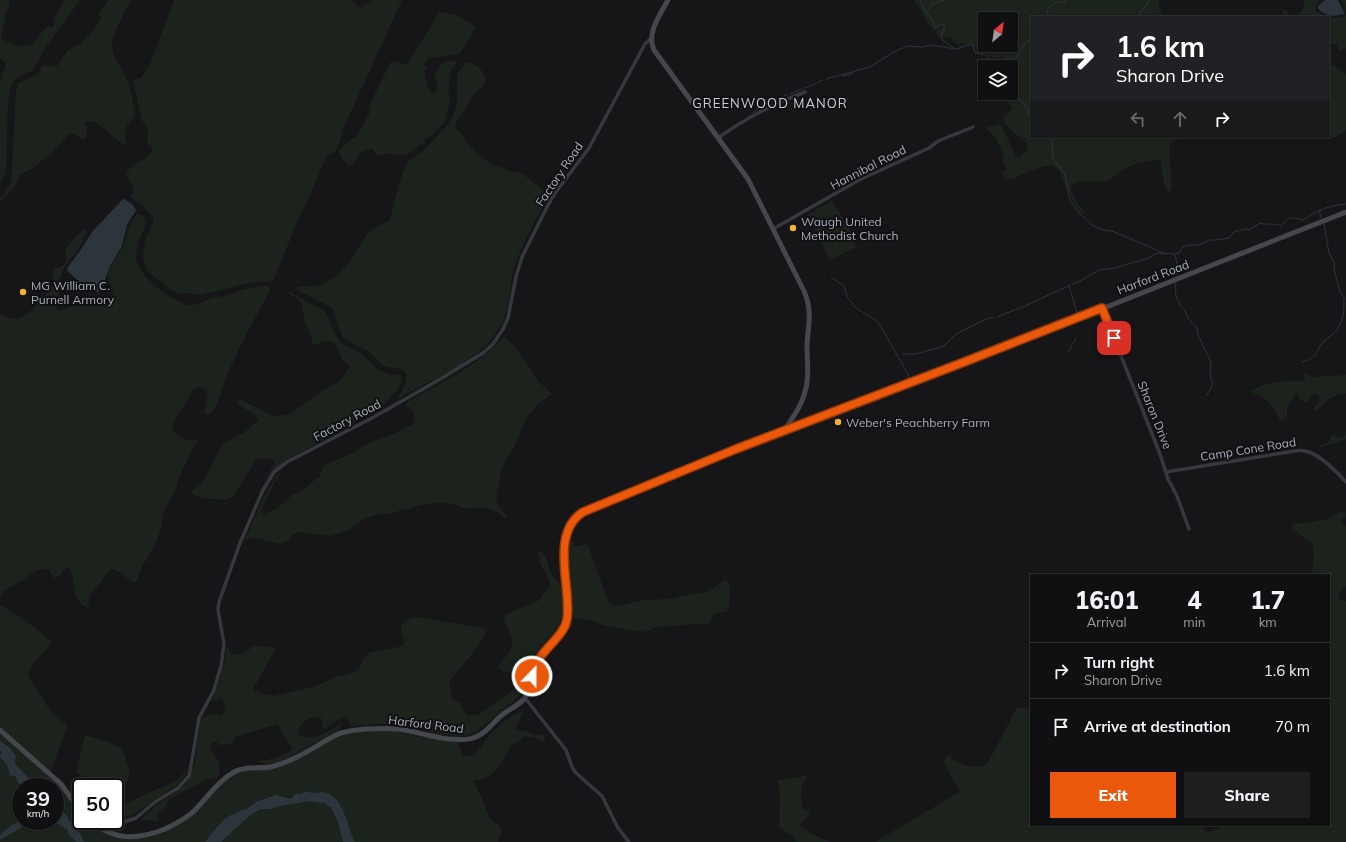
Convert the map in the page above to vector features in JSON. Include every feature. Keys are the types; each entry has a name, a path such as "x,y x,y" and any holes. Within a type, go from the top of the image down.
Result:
{"main road":[{"path":"668,0 655,26 651,38 651,44 750,183 806,295 810,313 807,346 808,374 806,388 800,406 786,429"},
{"name":"Harford Road","path":"104,830 117,835 134,837 148,835 173,825 187,817 224,780 237,770 245,768 268,768 282,764 306,753 338,734 352,730 393,729 462,740 471,739 482,734 502,715 525,698 530,689 533,671 537,660 561,632 566,622 567,610 564,547 568,532 577,516 585,511 786,429 1002,348 1346,212"},
{"path":"0,730 61,784 71,796"}],"street":[{"name":"Factory Road","path":"124,822 136,818 155,802 178,788 188,776 199,718 216,685 221,666 224,644 218,610 219,602 240,543 263,490 271,476 287,462 437,382 477,357 492,344 503,329 508,318 516,277 522,257 548,205 555,193 589,148 645,44 651,38"},
{"path":"718,138 755,114 790,97 805,92"},
{"name":"Hannibal Road","path":"773,229 859,180 919,153 938,141 973,127"},
{"name":"Sharon Drive","path":"1102,308 1169,482 1177,496 1189,529"},
{"name":"Camp Cone Road","path":"1166,472 1305,450 1324,461 1346,482"},
{"path":"525,698 566,750 572,767 576,773 602,796 618,828 629,842"}],"shaded area":[{"path":"0,0 9,0 9,6 5,15 1,36 2,39 16,46 32,45 46,27 53,27 53,20 65,0 80,0 45,48 33,70 16,78 11,85 8,102 6,172 0,184 0,83 6,63 0,58"},
{"path":"109,0 131,0 116,29 112,41 114,55 126,77 129,86 135,115 126,128 126,145 121,143 96,123 86,122 87,131 84,140 74,134 68,135 52,152 33,168 20,175 18,182 0,202 0,198 11,183 16,91 18,83 38,74 43,65 54,67 57,66 68,50 81,43 93,31 101,18 98,14"},
{"path":"174,0 351,0 360,8 372,0 402,0 343,129 338,147 325,159 273,281 248,283 200,295 188,293 181,294 175,292 148,272 144,261 143,250 146,238 153,223 153,217 143,206 132,198 131,196 134,189 126,174 131,167 152,152 152,147 147,142 147,127 142,121 133,80 141,78 150,64"},
{"path":"913,0 1158,0 1162,16 1030,16 1030,138 1179,138 1171,143 1169,148 1172,189 1168,192 1166,189 1161,162 1158,160 1139,163 1121,171 1109,180 1080,181 1071,185 1073,196 1084,212 1084,215 1075,206 1059,170 1053,166 1049,165 1032,170 1011,180 1006,178 1003,172 1007,168 1004,165 999,144 994,136 985,128 1000,124 1013,151 1019,159 1020,155 1027,150 1027,143 1013,132 1004,122 1004,116 1012,109 1012,106 1006,100 1018,100 1018,60 1003,60 1005,56 994,58 984,52 1018,52 1018,12 978,12 978,48 967,44 957,45 952,37 945,38 939,36 936,33 937,29 928,24 920,8"},
{"path":"1304,0 1320,0 1316,4 1315,10 1326,16 1298,16 1304,7"},
{"path":"1325,0 1338,0 1345,14 1333,15 1322,12 1317,7"},
{"path":"1341,0 1346,0 1346,15 1345,7"},
{"path":"1282,9 1291,16 1286,16"},
{"path":"442,12 456,15 475,28 466,45 459,54 429,58 424,65 427,67 424,70 428,88 433,93 437,91 437,82 434,73 439,68 440,64 454,60 458,61 451,71 448,90 450,99 445,120 440,127 416,149 406,155 395,155 390,153 377,156 373,149 369,149 363,151 353,164 348,165 342,159 339,150 351,139 356,137 359,132 369,114 371,102 390,63 393,61 407,64 439,13"},
{"path":"1346,15 1346,48 1340,51 1336,44 1330,44 1330,16 1342,17"},
{"path":"468,62 481,70 484,75 485,82 457,120 455,129 461,133 469,146 485,160 495,166 521,173 550,195 534,223 516,262 512,275 511,291 507,310 501,325 492,339 480,351 460,365 396,401 406,383 407,378 403,370 386,367 369,352 345,339 341,333 332,308 296,289 300,287 320,285 334,277 351,260 364,238 379,225 390,220 398,187 409,160 422,152 449,124 457,103 458,75 463,66"},
{"path":"1330,65 1334,65 1346,75 1346,130 1333,139 1330,135"},
{"path":"124,199 133,205 136,210 127,225 122,246 110,266 104,283 98,292 96,292 77,280 67,270 92,232"},
{"path":"832,200 849,228 856,247 830,260 808,215"},
{"path":"137,214 143,216 146,223 137,249 136,258 138,265 150,281 167,295 185,304 195,305 214,297 226,296 243,290 263,286 269,286 270,291 239,349 214,409 208,415 204,412 208,392 203,388 196,388 192,391 173,423 172,428 179,436 188,440 196,440 197,442 179,478 175,491 163,513 161,529 136,582 133,582 114,569 111,569 90,595 88,608 82,605 76,596 69,567 56,578 54,578 50,571 46,568 35,571 4,591 0,597 0,314 15,319 21,318 32,310 55,283 52,272 55,268 62,267 66,262 65,249 78,234 86,229 87,232 76,253 64,267 60,277 56,307 59,311 68,307 105,302 112,294 113,288 108,282 109,272 113,262 124,246 129,226"},
{"path":"289,292 325,311 336,336 341,343 360,353 380,371 401,377 401,383 381,408 285,461 271,472 262,485 274,464 274,461 268,458 256,460 233,496 228,500 201,498 193,495 191,491 202,484 222,445 246,431 258,420 255,415 237,404 240,399 273,416 289,415 321,392 341,380 350,367 343,360 332,342 327,341 314,345 305,323 301,301 289,294"},
{"path":"504,336 516,348 539,382 552,394 539,403 527,417 515,445 502,468 496,499 498,505 508,518 504,518 499,513 482,507 465,509 455,504 438,503 420,505 390,514 379,514 363,519 348,530 330,536 300,532 293,535 289,540 279,544 256,538 245,539 266,493 283,469 261,511 264,514 278,508 292,495 300,492 320,477 321,470 325,465 351,454 368,443 389,436 411,425 415,421 413,410 405,404 470,366 494,347"},
{"path":"1304,374 1313,377 1346,375 1346,393 1331,398 1314,412 1313,409 1319,402 1320,396 1314,393 1305,403 1301,400 1297,393 1287,406 1287,416 1282,421 1266,399 1251,392 1268,384 1284,381 1304,381"},
{"path":"1346,432 1346,439 1319,448 1317,447 1329,442 1332,436 1341,438 1345,436"},
{"path":"1345,511 1346,517 1342,518 1341,521 1346,527 1346,586 1339,595 1340,599 1346,602 1346,842 875,842 961,791 947,769 944,761 946,757 950,756 961,764 984,766 989,761 1017,707 1030,709 1030,826 1203,826 1206,833 1224,826 1330,826 1330,574 1312,574 1313,554 1311,542 1292,528 1292,525 1327,519"},
{"path":"573,539 575,547 585,544 588,546 609,603 617,606 643,600 670,599 708,592 726,579 730,586 730,599 727,611 716,613 712,616 711,622 707,624 663,627 658,626 648,631 640,632 575,618 571,613 569,561 570,543"},
{"path":"538,551 543,553 552,575 562,588 563,604 561,621 557,629 538,650 529,671 525,689 522,694 476,732 463,736 437,734 396,723 350,726 347,717 341,718 323,729 322,719 314,718 306,720 300,726 298,734 314,737 326,733 341,724 342,725 332,734 286,759 279,762 265,764 259,762 276,758 293,750 277,724 235,737 232,745 225,743 221,746 217,742 211,743 210,748 218,760 219,776 207,779 169,799 166,806 158,814 159,821 140,820 154,807 188,782 194,767 201,720 209,714 221,715 225,711 225,706 222,699 211,702 221,675 227,646 231,654 244,653 254,645 274,648 275,650 253,689 263,694 273,696 314,687 335,677 353,673 359,668 363,659 369,653 403,646 404,642 401,631 403,624 407,620 413,618 418,617 480,627 486,630 485,635 472,654 451,679 449,684 452,699 459,702 467,715 478,715 513,690 521,680 521,677 501,670 498,666 508,654 512,645 511,636 503,618 509,613 538,601 549,587 550,584 546,573 540,564"},
{"path":"0,605 24,619 52,642 31,667 28,673 53,715 68,725 52,768 49,767 52,770 51,774 54,778 12,778 12,830 64,830 64,791 72,802 72,830 104,830 119,838 129,839 149,836 176,826 229,777 239,772 301,758 342,734 393,731 457,741 463,755 472,756 500,725 518,713 524,711 515,729 518,731 526,731 534,735 541,734 546,739 543,742 535,738 525,736 518,742 512,744 502,763 493,773 482,779 474,781 491,820 501,827 501,834 498,842 0,842"},
{"path":"85,735 104,741 121,749 128,767 129,776 124,784 124,778 86,778 76,772"},
{"path":"0,741 10,748 16,757 16,765 28,778 16,778 10,775 7,765 0,757"},
{"path":"189,766 184,777 178,784 131,816 124,817 124,804 166,786 180,777"},
{"path":"807,777 804,780 801,792 803,808 810,814 800,824 814,835 830,842 797,842 792,835 779,827 780,800 778,780"},
{"path":"305,791 313,793 323,792 330,794 336,799 344,812 355,842 343,842 338,822 331,807 324,803 308,801 279,806 271,809 261,809 249,816 221,842 205,842 222,821 231,815 248,808 258,801 276,795 291,799 295,794 302,794"},
{"path":"64,813 72,825 72,830 77,830 80,833 84,842 76,842 68,833 68,830 64,828"},
{"path":"12,825 12,830 17,830 0,840 0,835"}],"waterway":[{"path":"920,0 927,14 932,19 935,29 939,24 945,26 941,36 942,40 954,48"},
{"path":"927,12 932,4 944,0"},
{"path":"1046,16 1048,15 1047,10 1053,4 1056,2 1064,3 1066,0"},
{"path":"1140,16 1140,13 1150,0"},
{"path":"1013,60 1025,44 1030,40"},
{"path":"826,79 870,67 892,53 907,46 922,47 931,45 956,49 973,45 975,53 987,55 989,60"},
{"path":"842,76 851,74 855,71"},
{"path":"806,88 823,80"},
{"path":"790,94 804,88"},
{"path":"769,103 788,94"},
{"path":"1018,99 1027,109 1030,118"},
{"path":"752,113 765,105"},
{"path":"1050,138 1052,142 1053,159 1065,174 1070,201 1079,213 1092,225 1103,230 1112,231 1166,254"},
{"path":"1072,284 1099,270 1115,268 1149,258 1157,253 1179,253 1183,247 1189,245 1199,245 1209,240 1229,238 1234,232 1245,229 1249,230 1260,223 1281,226 1290,218 1303,220 1323,209 1346,204"},
{"path":"1319,210 1321,218"},
{"path":"1302,362 1312,358 1316,354 1324,341 1333,334 1340,325 1343,316 1344,297 1340,292 1334,269 1335,264 1329,253 1324,224"},
{"path":"1175,255 1178,267 1177,275"},
{"path":"831,277 844,286 847,296 855,307 878,322 908,374 909,379 903,382"},
{"path":"1175,282 1176,296 1180,305 1186,312 1188,318 1197,328 1198,335 1211,362 1210,375 1213,384 1207,395"},
{"path":"997,317 1070,285"},
{"path":"1069,286 1071,291"},
{"path":"1071,293 1077,312 1072,316"},
{"path":"903,354 916,354 944,346 956,334 986,319 994,317"},
{"path":"1068,352 1076,338"}],"place":[{"name":"Waugh United Methodist Church","path":"793,228"},
{"name":"MG William C. Purnell Armory","path":"23,292"},
{"name":"Weber's Peachberry Farm","path":"838,422"}],"district":[{"name":"GREENWOOD MANOR","path":"770,103"}],"route":[{"path":"532,676 539,658 566,624 567,615 564,566 566,537 577,516 583,512 786,429 1102,308 1114,338"}]}
